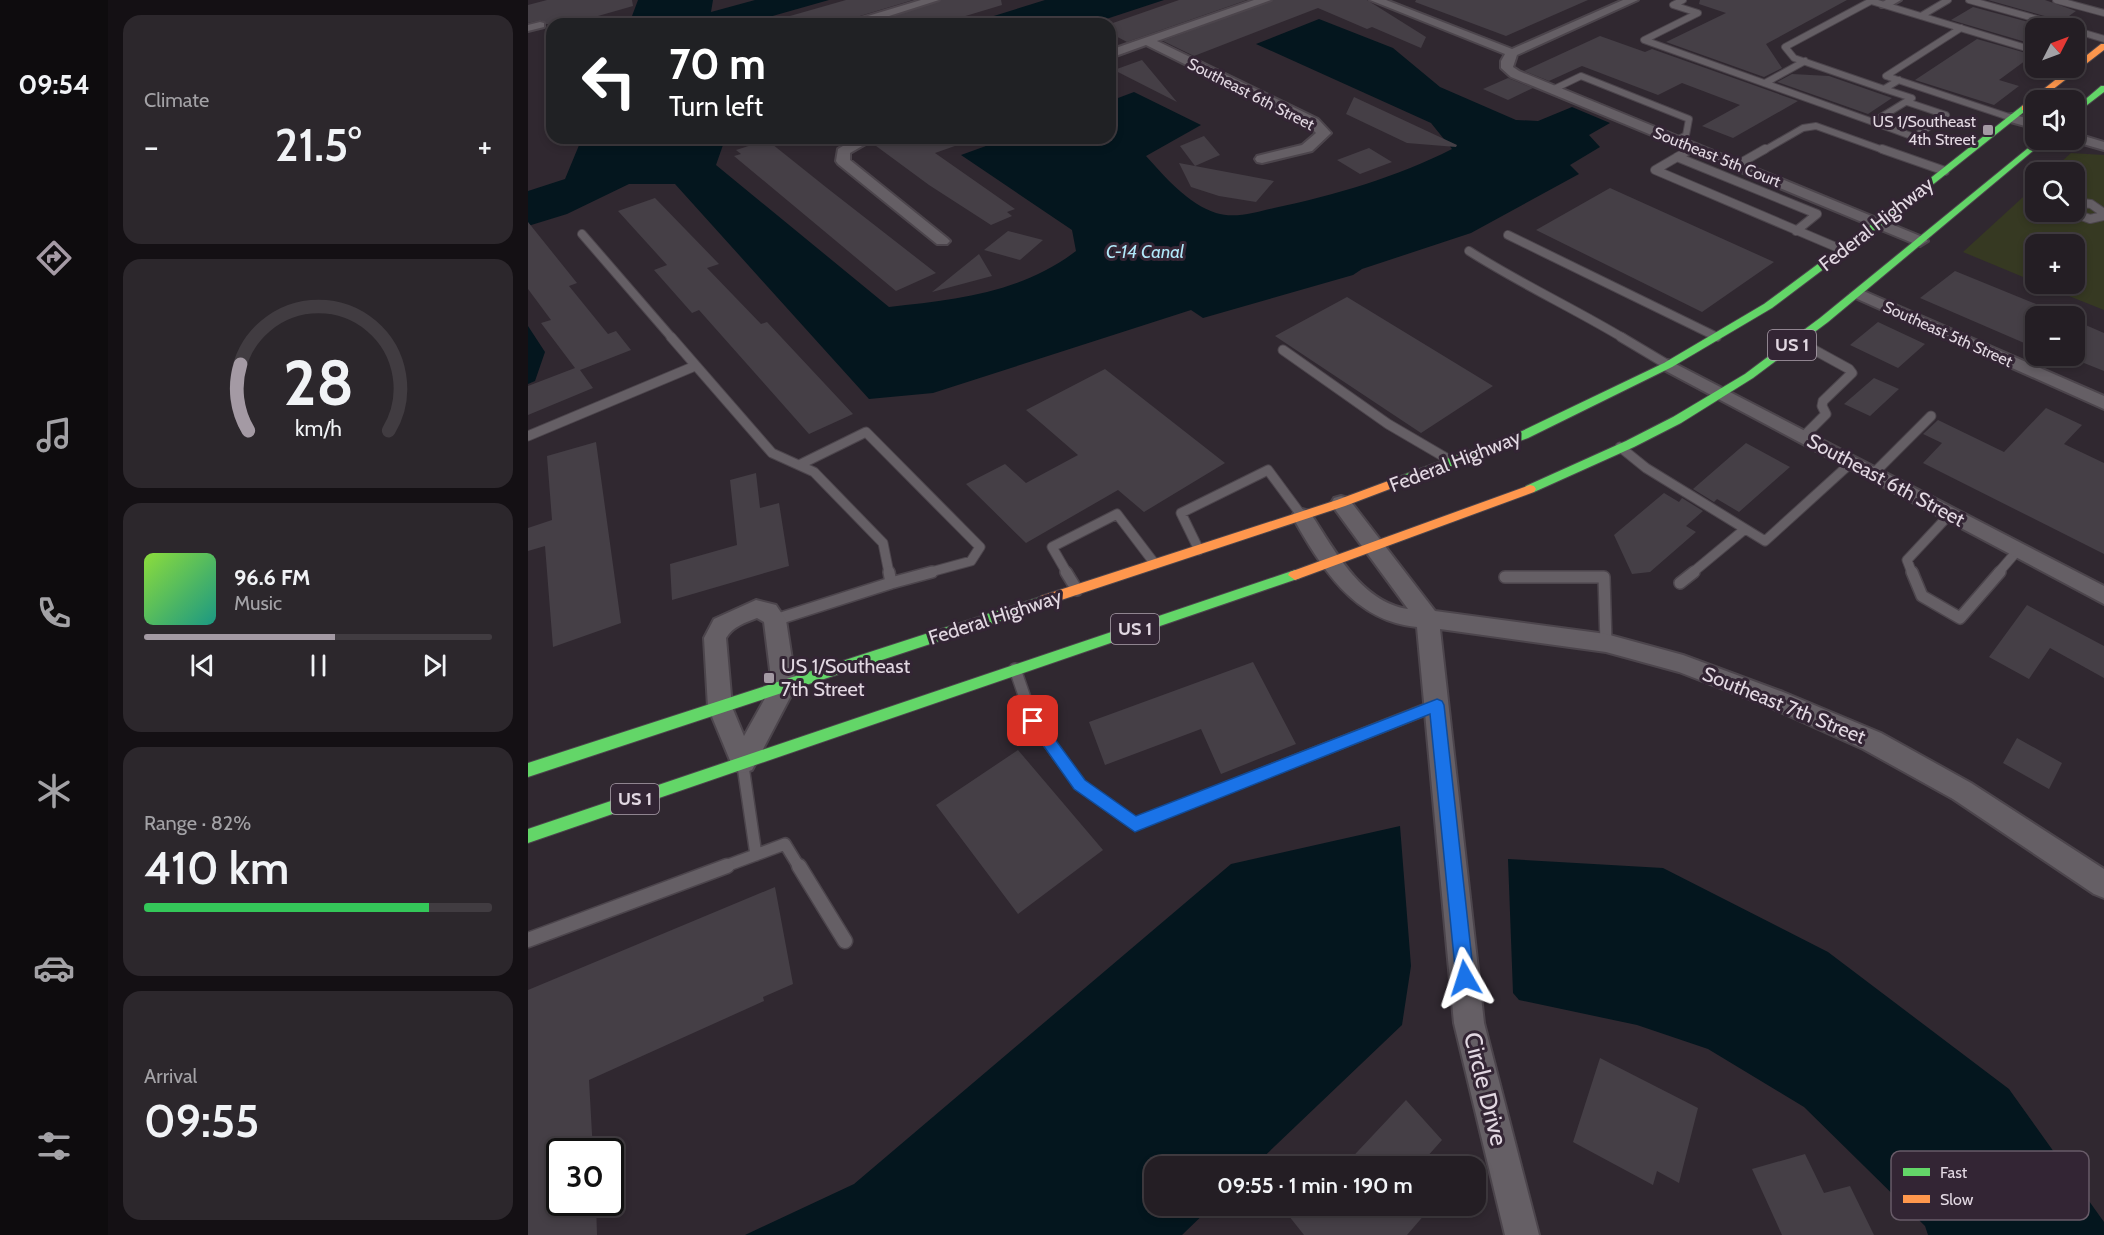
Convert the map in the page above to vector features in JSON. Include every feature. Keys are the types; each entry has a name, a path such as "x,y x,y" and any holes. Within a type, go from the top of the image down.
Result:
{"main road":[{"name":"Federal Highway","path":"2085,58 2104,46"},
{"name":"Federal Highway","path":"528,770 1341,503 1524,435 1668,365 1768,306 1879,224 2060,78"},
{"path":"2085,104 2104,88"},
{"name":"Federal Highway","path":"528,836 1333,562 1462,516 1574,469 1723,393 1798,341 1859,294 2030,150"}],"street":[{"path":"872,18 933,0"},
{"path":"1116,52 1266,0"},
{"path":"1376,0 1512,53 1632,0"},
{"path":"528,28 540,25"},
{"name":"Southeast 6th Street","path":"1147,41 1313,122 1324,133 1307,148 1262,159"},
{"name":"Southeast 5th Court","path":"1512,53 1507,61 1507,68 1515,74 1920,241"},
{"path":"2012,118 2025,122"},
{"path":"2085,140 2104,146"},
{"path":"853,144 843,152 843,161 942,241"},
{"name":"Southeast 5th Street","path":"1859,294 2104,403"},
{"name":"Southeast 6th Street","path":"1668,365 2104,596"},
{"path":"1341,503 1428,619"},
{"name":"Southeast 7th Street","path":"1302,516 1358,595 1380,610 1396,617 1428,619 1606,643 1683,664 1775,699 1872,741 1962,791 2104,885"},
{"path":"756,609 768,611 775,620 784,686 743,762 720,707 715,638 722,625 756,609"},
{"name":"Circle Drive","path":"1428,619 1469,1023 1521,1235"}],"lane":[{"path":"1683,0 1673,5 1698,13 1644,40 1914,137 1946,115 1907,102"},
{"path":"1921,16 1948,0"},
{"path":"1969,0 2033,18"},
{"path":"2057,0 2104,13"},
{"path":"1873,122 1912,98 1805,62 1794,57 1785,46 1871,1 1890,3 1921,16 2025,48"},
{"path":"2095,10 2104,5"},
{"path":"1961,28 1886,76 2012,118"},
{"path":"2085,33 2104,39"},
{"path":"2012,44 2020,40 2025,41"},
{"path":"1765,83 1805,62"},
{"path":"1552,90 1581,76 1689,119 1686,135 1676,141"},
{"path":"1884,88 1899,80"},
{"path":"1737,165 1803,128 1816,126 1945,171"},
{"path":"1693,148 1655,171 1843,250"},
{"path":"1677,157 1818,214 1796,231"},
{"path":"2085,203 2091,204 2104,215"},
{"path":"2085,217 2090,219 2104,215"},
{"path":"582,234 772,453 814,472 883,543 891,583"},
{"path":"1508,235 1717,337"},
{"path":"1469,251 1502,272 1578,311 1668,365"},
{"path":"1798,341 1849,369 1852,373 1823,401 1822,406 1826,414 1804,436"},
{"path":"1283,350 1388,424 1453,462"},
{"path":"528,436 695,366"},
{"path":"1874,473 1931,416"},
{"path":"775,620 891,583 971,561 980,547 866,432 799,465"},
{"path":"1620,447 1646,468 1765,541 1852,462"},
{"path":"1199,550 1181,513 1268,470 1302,516"},
{"path":"1077,590 1052,546 1117,514 1156,564"},
{"path":"1950,514 1907,560 1922,596 1960,618 2018,550"},
{"path":"1680,583 1745,529"},
{"path":"1505,577 1604,577 1606,643"},
{"path":"1015,669 1033,721 1080,784 1135,824 1437,705"},
{"path":"743,762 756,855"},
{"path":"528,940 785,844 845,941"}],"green space":[{"path":"2071,153 2104,155 2104,310 2064,294 2085,294 2085,234 2025,234 2025,278 1963,252 2025,195 2025,222 2085,222 2085,162 2061,162"}],"water":[{"path":"638,0 713,0 711,12 755,0 829,0 765,18 631,18"},
{"path":"1045,0 1164,0 1109,18 987,18"},
{"name":"C-14 Canal","path":"1319,19 1393,48 1440,87 1516,120 1538,121 1572,107 1610,123 1589,135 1600,147 1570,165 1579,174 1471,233 1362,269 1353,275 1203,318 1191,310 933,393 869,399 675,184 629,184 567,214 528,226 528,191 565,179 580,144 726,144 723,145 716,165 889,307 987,292 1033,276 1076,251 1072,230 961,155 991,144 1116,144 1116,99 1134,92 1201,125 1146,156 1187,197 1206,209 1223,215 1253,213 1343,191 1388,177 1452,149 1431,123 1256,44"},
{"path":"528,326 545,352 535,381 528,384"},
{"path":"1400,826 1411,966 1402,1025 1265,1156 1144,1156 1144,1216 1202,1216 1182,1235 745,1235 854,1184 1231,864"},
{"path":"1508,859 1663,868 1828,952 2009,1089 2053,1151 1891,1151 1891,1193 1804,1107 1708,1049 1637,1025 1519,1000 1513,993"},
{"path":"2089,1201 2104,1222 2104,1235 1928,1235 1925,1226 1919,1220 2089,1220"}],"building":[{"path":"547,0 632,0 633,6 591,18 546,18 546,24 541,20 528,23 528,5"},
{"path":"846,0 913,0 854,18 783,18"},
{"path":"941,0 1001,0 1002,5 959,18 888,18"},
{"path":"1179,0 1247,0 1127,42 1116,36 1116,22"},
{"path":"1273,0 1367,0 1426,37 1421,48 1372,27 1367,29 1318,8 1194,56 1163,41"},
{"path":"1416,0 1588,0 1506,36 1415,2"},
{"path":"1700,0 1847,0 1766,44 1782,68 1764,77 1666,42 1726,13 1699,4"},
{"path":"1988,0 2045,0 2076,11 2066,18 2051,18"},
{"path":"1973,7 2025,21 2025,42 1951,20"},
{"path":"1600,36 1645,52 1652,49 1798,101 1733,138 1702,126 1740,105 1682,83 1658,95 1582,66 1549,81 1524,71"},
{"path":"1977,39 2025,53 2025,61 1999,80 2019,86 1994,105 1915,80"},
{"path":"1142,60 1177,102 1116,71"},
{"path":"1792,74 1829,76 1892,98 1868,114 1777,82"},
{"path":"1508,78 1533,88 1508,100 1483,89"},
{"path":"1354,97 1457,145 1456,147 1407,143 1346,114"},
{"path":"1204,136 1220,155 1195,166 1180,146"},
{"path":"755,144 772,144 936,273 896,291 734,156 741,154 736,150"},
{"path":"873,144 960,144 935,153 1015,209 1007,212 1012,216 991,225 929,185"},
{"path":"1369,148 1392,162 1360,174 1337,160"},
{"path":"1179,163 1274,181 1256,202 1219,196 1191,187"},
{"path":"1610,188 1774,262 1702,312 1536,230"},
{"path":"655,198 719,264 707,268 761,324 767,322 853,414 809,434 699,310 692,313 654,270 667,265 618,211"},
{"path":"528,222 577,283 569,286 608,334 616,331 631,350 580,370 593,388 528,415 528,386 575,368 541,323 551,320 528,289"},
{"path":"1008,231 1043,240 1020,260 984,250"},
{"path":"979,254 992,276 932,292"},
{"path":"1955,271 2036,304 2036,306 2025,306 2025,343 1920,298"},
{"path":"1347,297 1493,386 1421,433 1275,336"},
{"path":"1878,322 1925,344 1898,368 1850,345"},
{"path":"2085,325 2104,333 2104,371 2085,363"},
{"path":"1105,369 1225,463 1144,512 1118,490 1026,543 966,484 1005,464 1026,483 1078,455 1026,410"},
{"path":"1874,378 1899,389 1870,416 1844,404"},
{"path":"2046,408 2082,425 2064,444 2104,463 2104,554 1923,463 1942,443 1923,434 1938,420 2004,452"},
{"path":"596,442 621,623 553,647 545,546 528,551 528,528 552,520 547,456"},
{"path":"1746,443 1790,467 1739,512 1717,499 1714,502 1693,489"},
{"path":"756,473 760,508 779,503 789,566 672,600 670,564 737,545 730,480"},
{"path":"1664,493 1679,502 1682,498 1703,511 1686,526 1696,532 1650,572 1632,574 1614,535"},
{"path":"2027,605 2104,646 2104,678 2050,648 2029,679 1989,657"},
{"path":"1253,662 1296,744 1221,774 1201,729 1105,765 1089,722"},
{"path":"2017,738 2062,763 2049,789 2003,763"},
{"path":"1018,750 1103,850 1018,914 936,805"},
{"path":"775,887 793,984 763,997 764,1001 589,1080 592,1138 546,1138 546,1216 596,1216 597,1235 528,1235 528,990"},
{"path":"1600,1058 1698,1108 1679,1183 1657,1171 1653,1185 1573,1142"},
{"path":"1406,1100 1442,1140 1428,1156 1353,1156"},
{"path":"1805,1154 1824,1193 1850,1186 1874,1235 1782,1235 1752,1169"},
{"path":"1289,1216 1423,1216 1407,1235 1304,1235"}],"traffic: fast":[{"path":"2085,104 2104,88"},
{"path":"1399,481 1524,435 1668,365 1768,306 1879,223 2025,108"},
{"path":"1530,489 1677,420 1749,376 1824,320 2030,150"},
{"path":"528,836 1295,575"},
{"path":"528,770 1046,600"}],"traffic: slow":[{"path":"2048,90 2104,46"},
{"path":"1046,600 1341,503 1399,481"},
{"path":"1295,575 1530,489"}],"place":[{"name":"US 1/Southeast 4th Street","path":"1988,130"},
{"name":"US 1/Southeast 7th Street","path":"769,678"}],"route":[{"path":"1033,721 1080,784 1135,824 1437,705 1465,978"}]}
